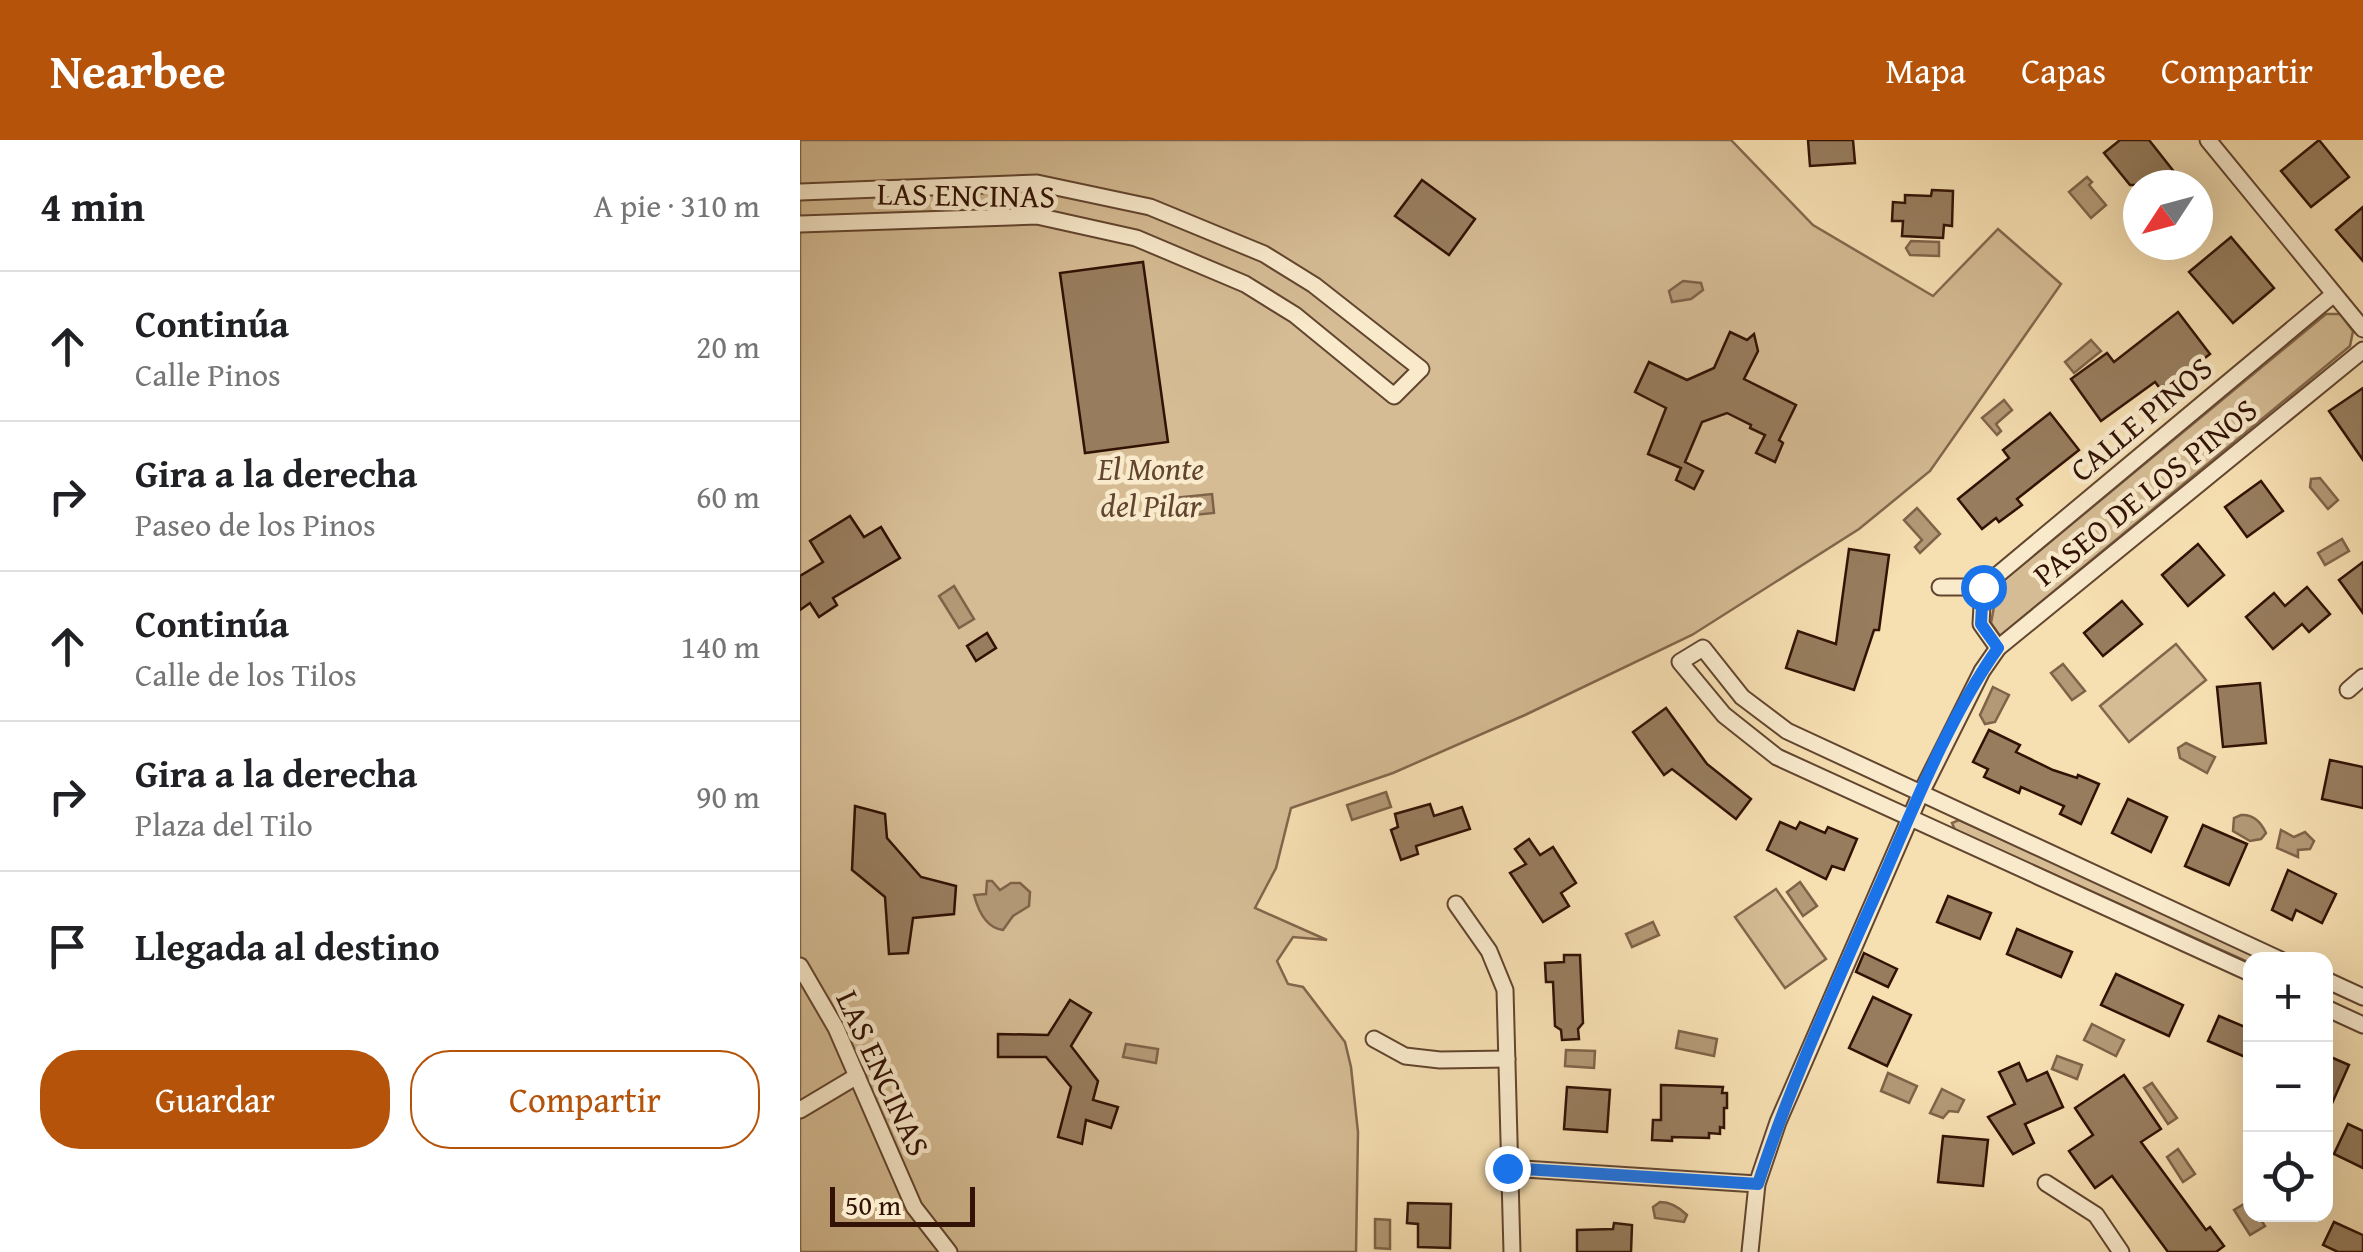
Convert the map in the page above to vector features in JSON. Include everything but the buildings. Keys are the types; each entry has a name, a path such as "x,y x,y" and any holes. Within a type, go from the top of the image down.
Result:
{"street":[{"path":"2208,140 2363,329"},
{"name":"LAS ENCINAS","path":"800,192 1037,183 1150,207 1264,254 1314,286 1421,369 1394,396 1296,315 1244,284 1136,238 1036,216 800,224"},
{"name":"CALLE PINOS","path":"1983,587 2334,294"},
{"name":"PASEO DE LOS PINOS","path":"1750,1252 1758,1184 1778,1122 1920,795 1982,671 1998,648 2363,350"},
{"path":"1940,587 1983,587 1981,624 1998,648"},
{"path":"2243,971 1777,758 1724,715 1680,662 1703,648 1742,697 1787,731 2263,952"},
{"path":"2348,690 2363,677"},
{"path":"1456,904 1489,951 1505,990 1512,1252"},
{"name":"LAS ENCINAS","path":"800,966 836,1028 914,1207 949,1252"},
{"path":"2333,983 2363,997"},
{"path":"2333,1011 2363,1025"},
{"path":"1374,1039 1404,1056 1506,1059"},
{"path":"800,1110 857,1076"},
{"path":"1507,1168 1758,1184"},
{"path":"2046,1183 2096,1215 2122,1252"}],"green space":[{"name":"El Monte del Pilar","path":"800,140 1731,140 1813,225 1933,296 1998,229 2061,284 1930,471 1859,529 1692,635 1393,773 1291,808 1276,868 1255,908 1327,940 1293,937 1277,961 1288,984 1303,987 1345,1042 1358,1132 1356,1252 800,1252"},
{"path":"2326,314 2340,314 2353,331 2350,346 2000,636 1991,623 1998,585"},
{"path":"2176,644 2206,680 2129,742 2100,706"},
{"path":"1959,820 2251,952 2243,952 2243,960 1955,830 1952,823"},
{"path":"1776,889 1826,959 1785,988 1735,917"}],"shaded area":[{"path":"2087,177 2106,205 2091,218 2069,192"},
{"path":"1911,241 1939,242 1939,256 1910,255 1906,248"},
{"path":"1683,281 1701,283 1703,290 1691,299 1672,302 1669,291"},
{"path":"2091,340 2101,351 2074,373 2065,362"},
{"path":"2004,400 2012,410 1996,424 2001,431 1997,435 1982,418"},
{"path":"2320,478 2338,500 2328,509 2310,487 2311,479"},
{"path":"1212,494 1214,513 1165,518 1162,499"},
{"path":"1917,508 1940,534 1920,553 1915,547 1922,540 1904,520"},
{"path":"2342,539 2349,551 2325,565 2318,553"},
{"path":"954,586 974,619 959,628 939,596"},
{"path":"2063,664 2085,691 2072,700 2051,673"},
{"path":"1993,687 2009,695 1995,722 1985,724 1980,715"},
{"path":"2186,743 2215,757 2207,773 2180,758 2178,748"},
{"path":"1386,792 1391,807 1352,820 1347,805"},
{"path":"2241,815 2259,822 2266,833 2261,839 2250,841 2233,831 2234,818"},
{"path":"2281,830 2294,837 2305,832 2314,841 2310,849 2298,850 2298,857 2277,848"},
{"path":"987,881 1000,890 1020,883 1030,892 1029,906 1013,916 1003,930 987,922 974,895 986,894"},
{"path":"1800,882 1817,906 1803,916 1787,892"},
{"path":"1653,922 1659,935 1632,947 1626,934"},
{"path":"2092,1024 2124,1040 2116,1056 2084,1040"},
{"path":"1679,1031 1717,1039 1714,1056 1676,1048"},
{"path":"1126,1044 1158,1049 1156,1063 1123,1057"},
{"path":"1566,1050 1595,1051 1594,1068 1565,1066"},
{"path":"2057,1056 2082,1065 2077,1079 2052,1069"},
{"path":"1888,1073 1917,1086 1909,1103 1881,1091"},
{"path":"2152,1083 2177,1118 2168,1124 2144,1088"},
{"path":"1942,1089 1964,1100 1958,1112 1949,1111 1943,1118 1930,1113"},
{"path":"2178,1149 2195,1174 2183,1182 2167,1157"},
{"path":"1660,1202 1687,1215 1684,1222 1655,1218 1653,1207"},
{"path":"2243,1205 2243,1222 2262,1222 2265,1226 2250,1235 2234,1210"},
{"path":"1375,1219 1390,1220 1390,1249 1375,1248"}],"route":[{"path":"1507,1168 1758,1184 1778,1122 1910,818 1982,671 1998,648 1981,624 1983,587"}]}
